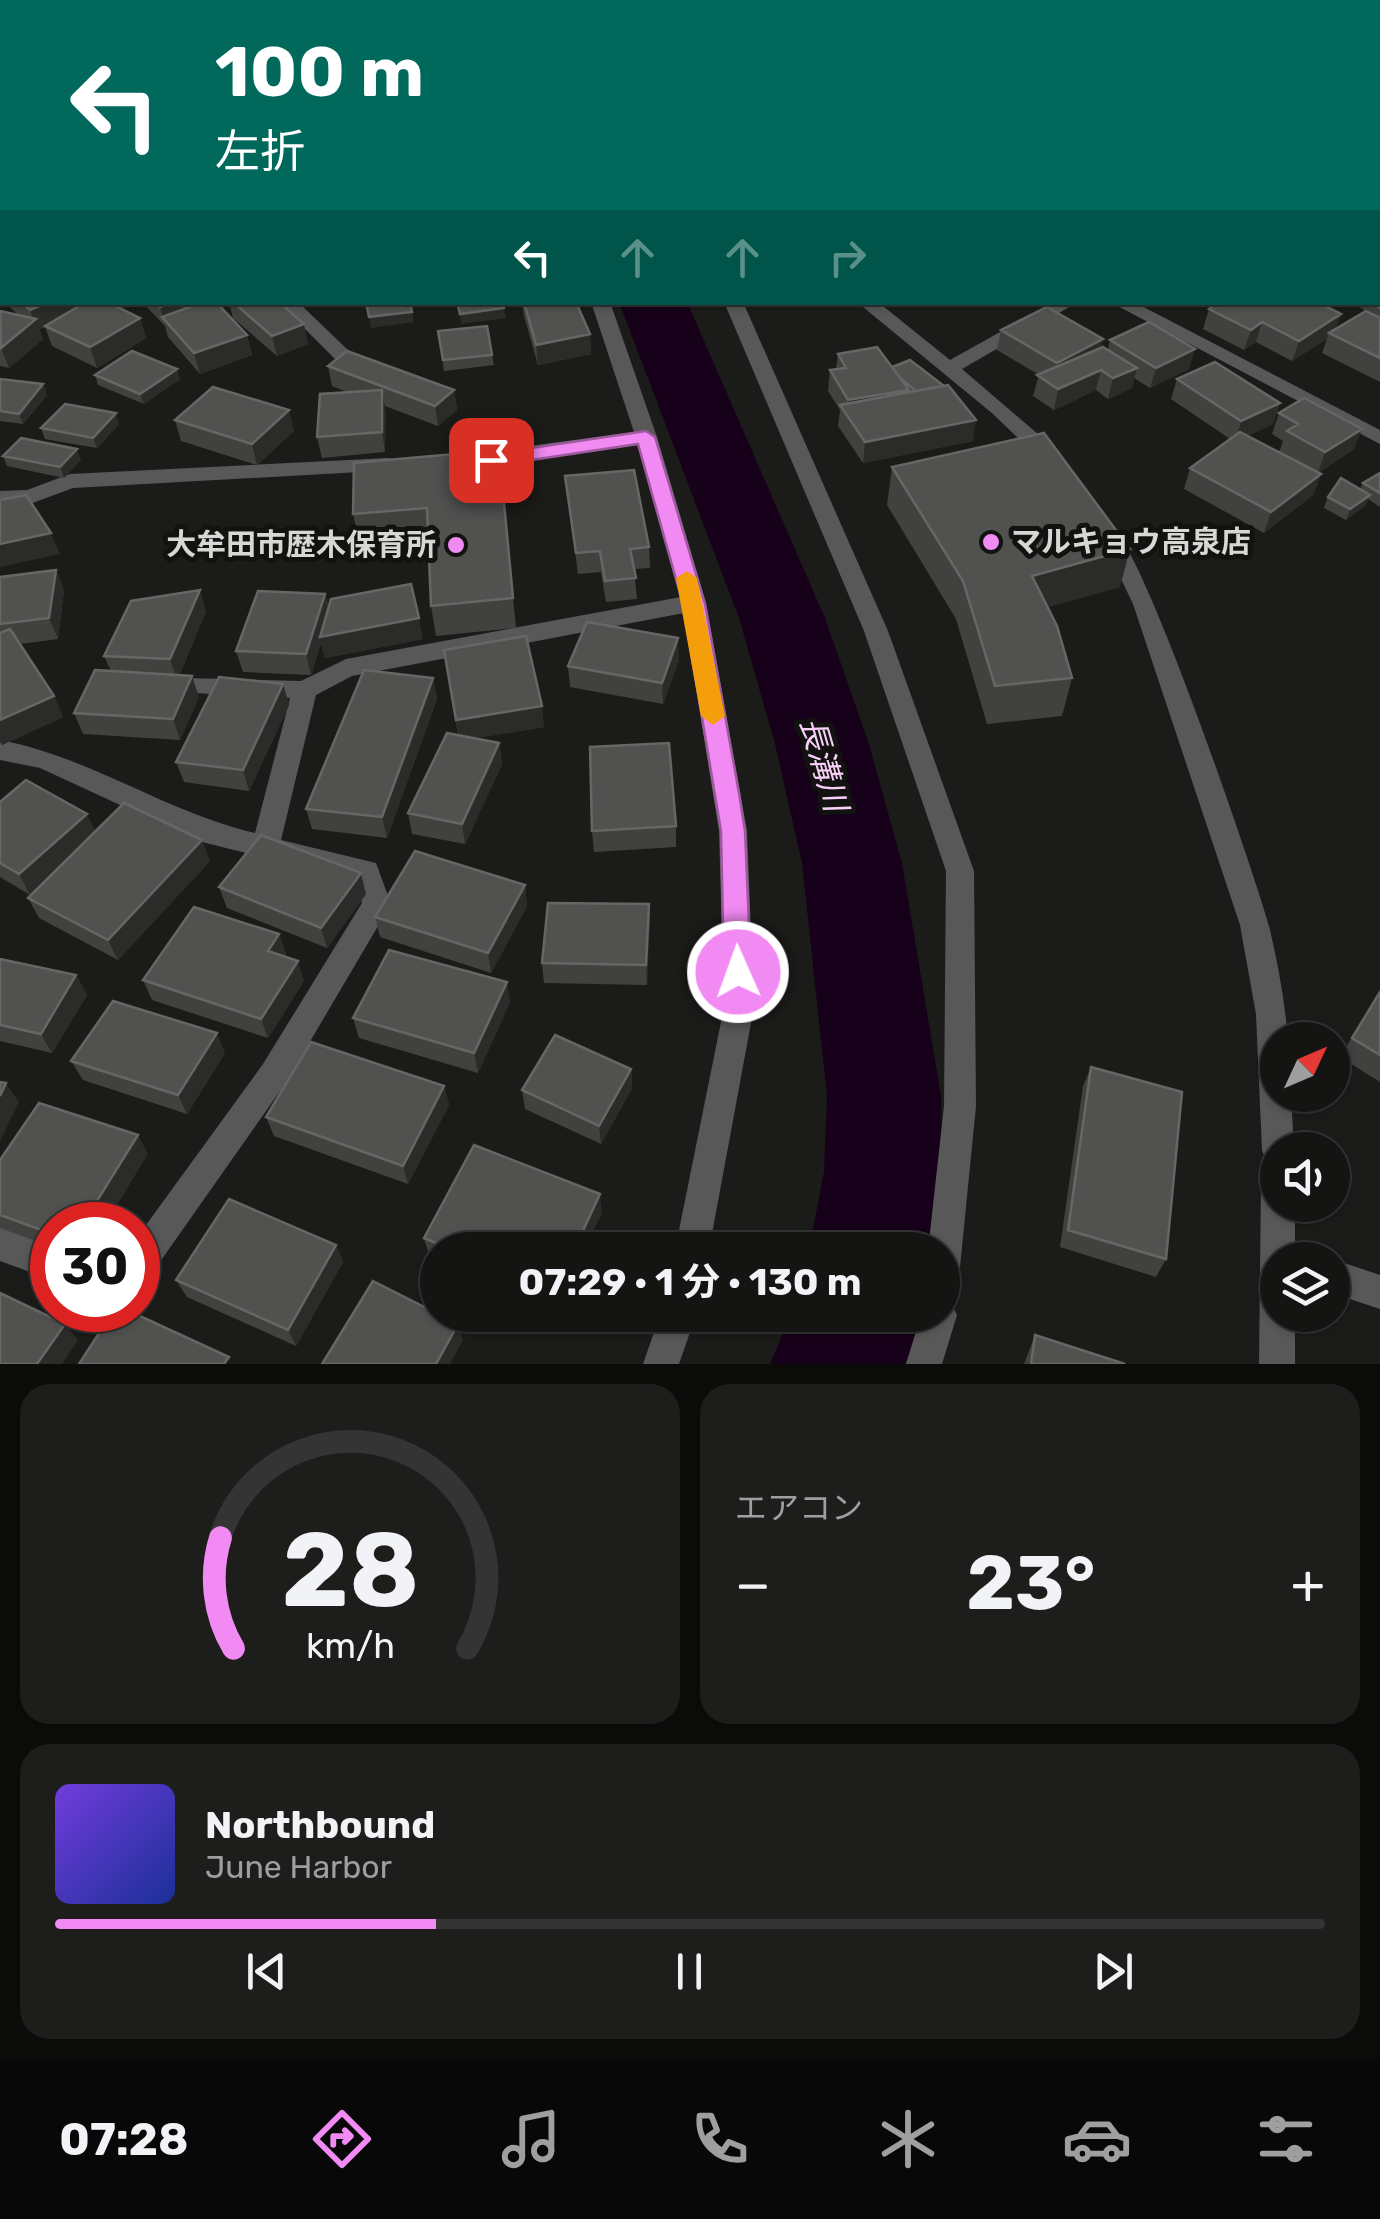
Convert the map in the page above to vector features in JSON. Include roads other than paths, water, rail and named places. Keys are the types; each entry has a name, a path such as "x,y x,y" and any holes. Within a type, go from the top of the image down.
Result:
{"street":[{"path":"290,305 344,356 400,374"},
{"path":"601,305 646,437 694,604 733,831 739,1006 695,1232"},
{"path":"733,305 876,632 960,871 960,1106 947,1232"},
{"path":"870,305 1065,470"},
{"path":"946,368 968,360 1064,305"},
{"path":"1125,305 1380,438"},
{"path":"452,462 491,460 646,437"},
{"path":"0,498 30,496 70,480 414,464"},
{"path":"1104,521 1145,604 1254,926 1270,1014 1277,1132"},
{"path":"194,684 306,690 346,668 694,604"},
{"path":"266,846 306,690"},
{"path":"0,750 45,759 208,832 366,870 376,904 274,1074 160,1233"},
{"path":"0,1244 30,1255"},
{"path":"1350,1282 1380,1292"},
{"path":"661,1364 672,1332"},
{"path":"924,1364 933,1332"},
{"path":"1277,1364 1278,1332"}],"waterway":[{"name":"長溝川","path":"654,305 782,618 822,744 852,863 884,1096 883,1172 874,1232"},
{"name":"長溝川","path":"835,1364 853,1332"}],"place":[{"name":"マルキョウ高泉店","path":"991,542"},
{"name":"大牟田市歴木保育所","path":"456,545"}]}
